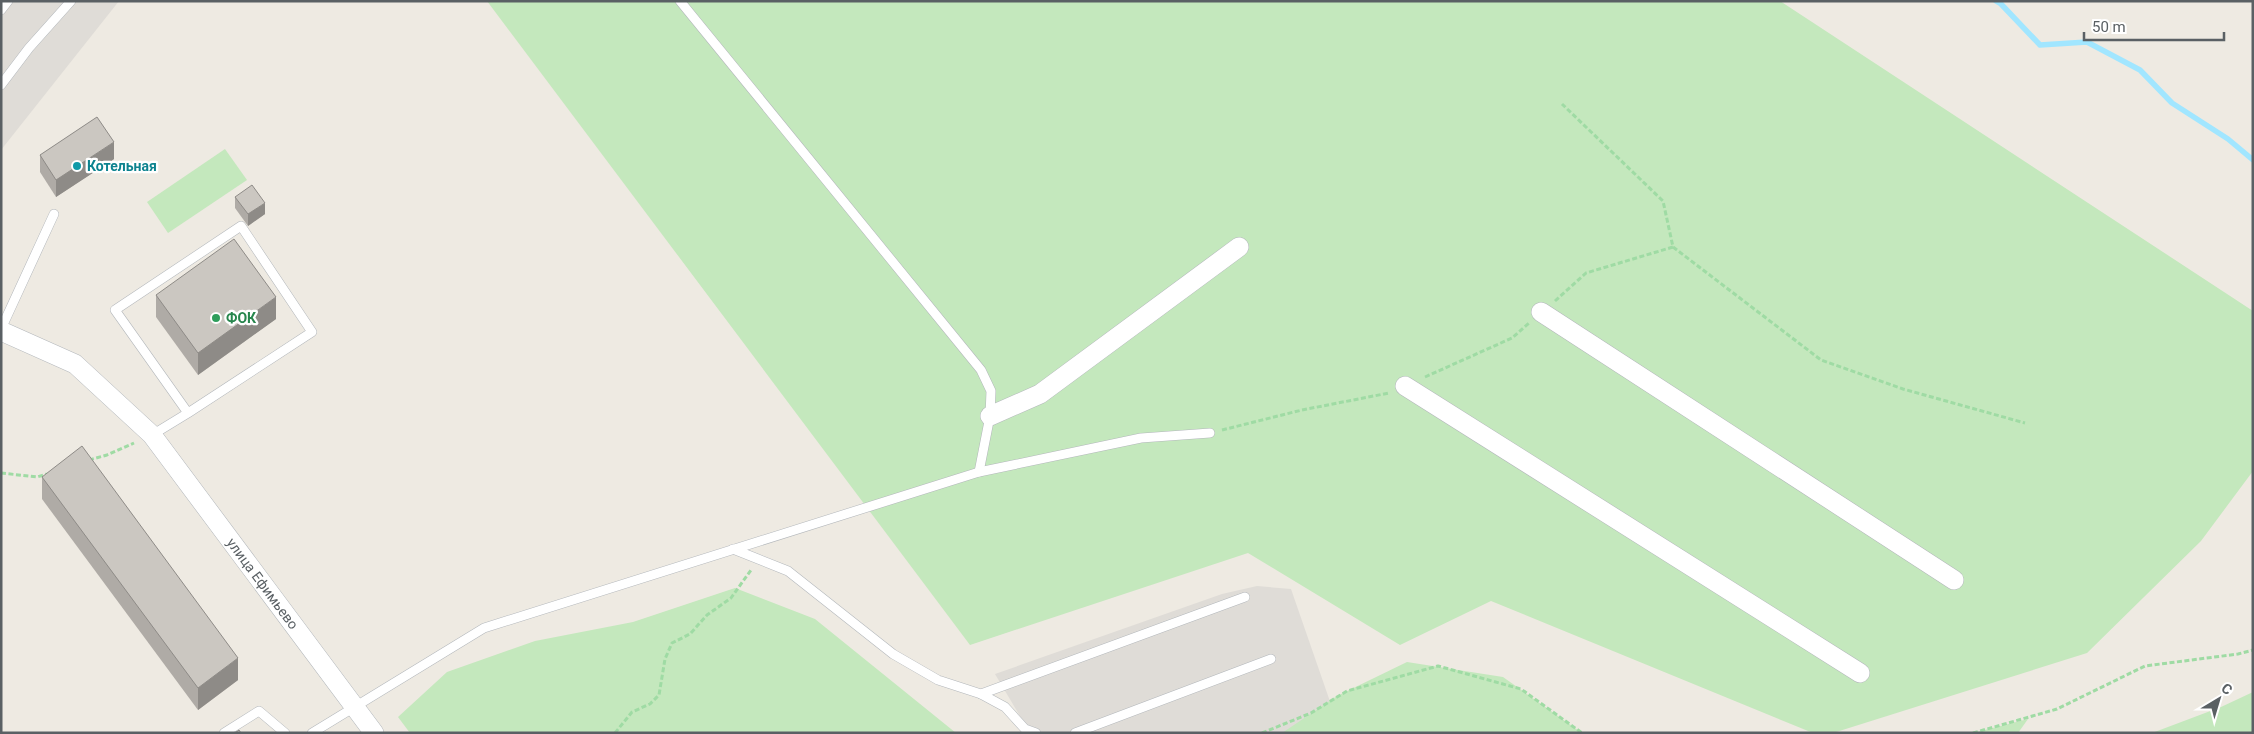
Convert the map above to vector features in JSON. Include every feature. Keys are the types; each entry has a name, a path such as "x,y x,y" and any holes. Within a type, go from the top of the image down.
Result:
{"street":[{"path":"990,416 1040,394 1239,247"},
{"path":"1541,312 1954,580"},
{"name":"улица Ефимьево","path":"1,330 75,364 152,435 374,733"},
{"path":"1405,386 1860,673"}],"lane":[{"path":"1,10 8,1"},
{"path":"1,84 29,48 71,1"},
{"path":"680,1 981,370 990,391 990,416 979,472"},
{"path":"1,330 54,214"},
{"path":"152,435 188,413 312,332 241,226 116,310 188,413"},
{"path":"312,733 484,628 979,472 1141,438 1210,433"},
{"path":"733,549 788,571 894,654 938,680 981,694 1005,707 1025,729 1036,733"},
{"path":"981,694 1245,597"},
{"path":"1075,733 1271,659"},
{"path":"224,733 260,710 285,733"}],"path":[{"path":"1562,104 1664,201 1673,247 1821,360 1903,389 2025,423"},
{"path":"1210,433 1302,410 1391,393 1512,338 1586,273 1673,247"},
{"path":"82,462 107,455 152,435"},
{"path":"1,473 37,477 55,471"},
{"path":"615,733 632,712 650,704 659,695 664,659 672,644 690,634 708,615 731,598 750,572 755,558"},
{"path":"1973,733 2057,709 2145,666 2238,654 2253,650"},
{"path":"1262,733 1311,713 1347,691 1438,666 1521,690 1582,733"}],"shaded area":[{"path":"1,1 119,1 1,150"},
{"path":"1257,586 1291,589 1334,713 1286,733 1030,733 995,674 1222,594"}],"green space":[{"path":"487,1 1780,1 2253,311 2253,471 2201,541 2087,653 1833,733 1813,733 1491,601 1400,645 1248,553 970,645"},
{"path":"225,149 247,180 168,233 147,202"},
{"path":"735,588 815,619 956,733 410,733 398,717 447,672 535,641 633,622"},
{"path":"1407,662 1503,677 1582,733 1282,733 1337,696"},
{"path":"2253,692 2253,733 2152,733 2221,707"},
{"path":"2028,719 2018,733 1973,733"}],"building":[{"path":"97,117 114,142 56,180 40,155"},
{"path":"252,185 265,203 248,214 235,197"},
{"name":"ФОК","path":"234,239 276,297 198,353 156,295"},
{"path":"82,446 238,658 198,688 42,477"}],"waterway":[{"path":"1996,1 2040,45 2087,42 2140,70 2172,103 2228,139 2253,160"}],"place":[{"name":"Котельная","path":"77,166"},
{"name":"ФОК","path":"216,318"}]}
